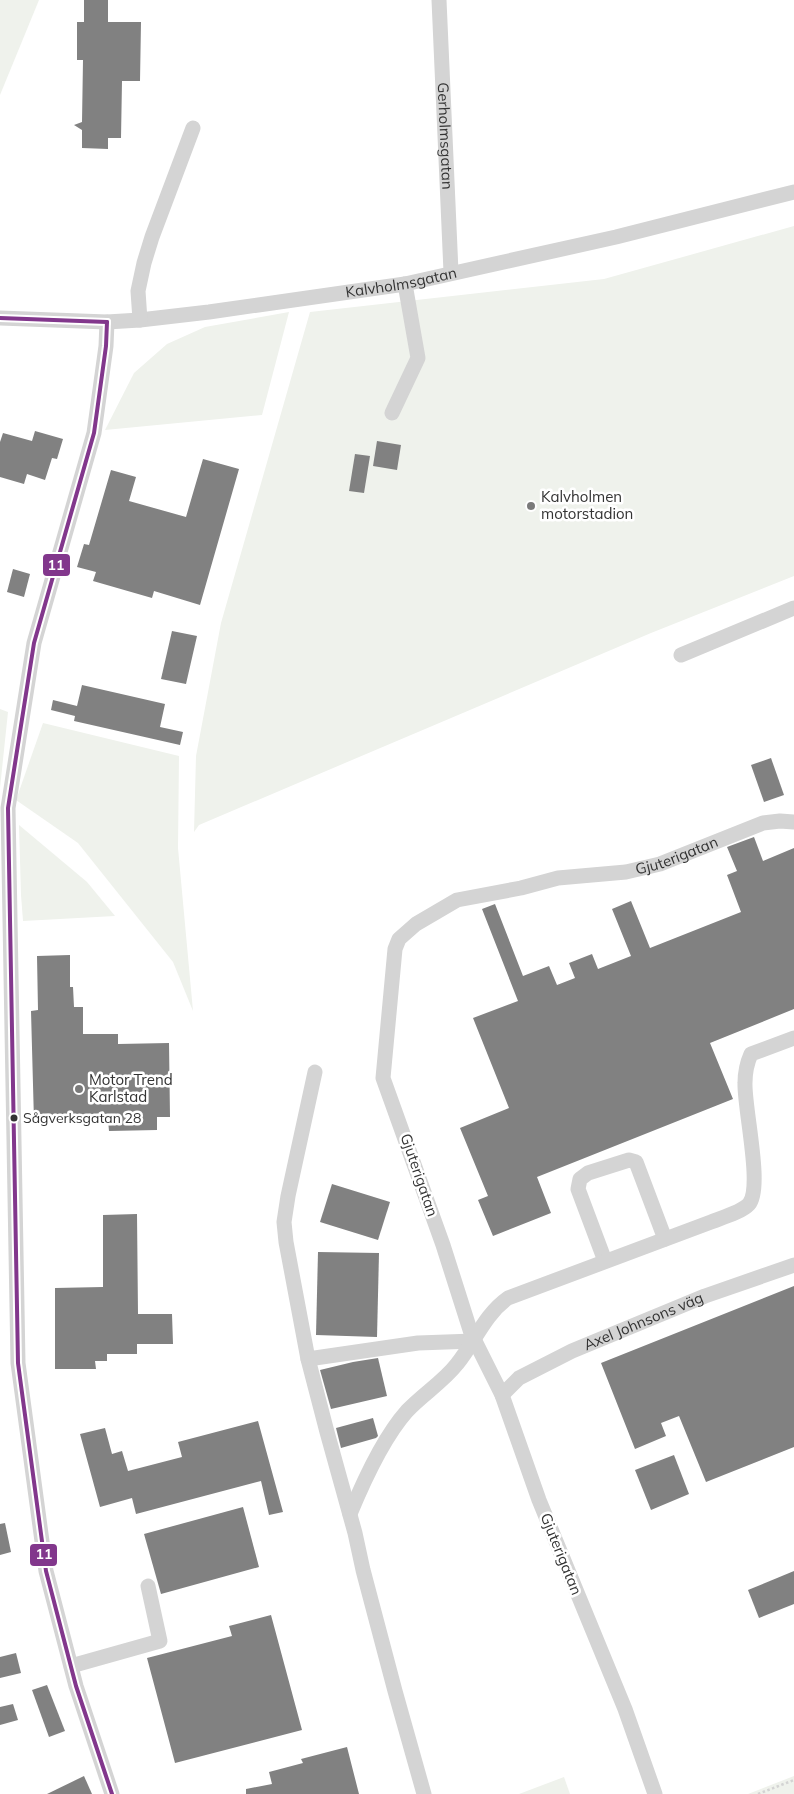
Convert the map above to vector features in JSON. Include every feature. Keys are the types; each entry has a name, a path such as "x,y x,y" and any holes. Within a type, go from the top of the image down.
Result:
{"street":[{"name":"Gerholmsgatan","path":"439,0 451,272"},
{"path":"140,320 138,291 144,263 193,128"},
{"name":"Kalvholmsgatan","path":"0,318 107,322 140,320 405,284 451,272 616,237 794,192"},
{"path":"392,413 418,358 405,284"},
{"path":"107,322 106,346 94,434 34,643 8,808 18,1363 46,1570 71,1666 112,1794"},
{"path":"681,655 794,608"},
{"name":"Gjuterigatan","path":"655,1794 625,1709 539,1500 502,1395 474,1341 443,1245 383,1078 395,949 399,939 416,924 457,900 522,888 558,878 626,872 660,864 763,823 794,822"},
{"path":"350,1514 361,1486 374,1462 407,1411 456,1366 474,1341 483,1323 499,1304 508,1298 665,1239 744,1208 749,1204 753,1196 754,1184 745,1092 748,1061 751,1054 794,1038"},
{"path":"315,1072 284,1222 291,1274 308,1359 350,1514 392,1682 424,1794"},
{"path":"604,1261 578,1189 580,1179 588,1173 629,1160 636,1162 665,1239"},
{"name":"Axel Johnsons väg","path":"502,1395 519,1378 572,1351 705,1296 794,1264"},
{"path":"308,1359 418,1343 474,1341"},
{"path":"71,1666 160,1642 148,1586"}],"path":[{"path":"758,1794 794,1780"}],"shaded area":[{"path":"0,0 39,0 0,95"},
{"name":"Kalvholmen motorstadion","path":"794,226 794,576 651,633 199,825 194,832 196,756 221,623 310,312 604,279"},
{"path":"289,312 262,415 105,430 134,373 167,344 205,327"},
{"path":"0,709 8,712 0,788"},
{"path":"43,723 179,756 178,848 193,1011 173,962 78,843 16,800"},
{"path":"19,825 87,882 115,916 23,921"},
{"path":"794,1776 794,1794 748,1794"},
{"path":"564,1777 570,1794 519,1794"}],"building":[{"path":"84,0 108,0 108,22 141,22 140,81 122,81 121,138 108,138 108,149 82,148 82,130 74,125 82,122 83,60 77,60 77,22 84,22"},
{"path":"35,431 63,439 57,459 52,458 45,480 27,474 24,484 0,477 0,442 3,433 32,441"},
{"path":"377,441 401,445 397,470 373,466"},
{"path":"355,454 370,456 364,493 349,491"},
{"path":"203,459 239,469 200,605 154,591 152,598 93,581 96,572 77,567 84,544 89,545 111,470 136,477 129,501 186,517"},
{"path":"13,569 30,574 24,597 7,592"},
{"path":"172,631 197,636 186,684 161,679"},
{"path":"82,685 165,704 160,727 183,732 180,745 74,721 75,716 51,710 53,700 77,706"},
{"path":"771,758 784,795 764,802 751,765"},
{"path":"754,837 763,861 794,848 794,1009 710,1043 733,1099 537,1177 551,1213 493,1236 478,1200 488,1196 460,1128 509,1108 473,1018 518,1001 482,909 495,904 523,976 549,966 557,985 575,978 569,963 592,954 598,969 631,956 612,909 631,901 650,948 741,912 727,875 737,871 727,847"},
{"path":"70,955 70,987 73,987 74,1007 83,1007 83,1034 118,1034 118,1044 169,1043 170,1117 157,1117 157,1130 109,1131 108,1120 34,1121 31,1011 38,1010 37,956"},
{"path":"332,1184 390,1202 378,1240 320,1222"},
{"path":"137,1214 138,1314 172,1314 173,1344 137,1344 137,1354 107,1354 107,1361 95,1361 96,1369 55,1369 55,1288 103,1287 103,1215"},
{"path":"318,1252 379,1253 377,1337 316,1335"},
{"path":"794,1286 794,1447 706,1482 679,1416 661,1423 666,1436 635,1449 601,1363"},
{"path":"378,1358 387,1396 331,1409 320,1370"},
{"path":"373,1418 378,1436 376,1438 341,1448 336,1428"},
{"path":"258,1421 283,1512 269,1515 261,1481 136,1514 132,1498 100,1507 80,1434 105,1428 112,1454 122,1451 128,1471 182,1457 178,1442"},
{"path":"674,1455 689,1494 651,1510 635,1470"},
{"path":"243,1507 259,1567 161,1594 144,1534"},
{"path":"5,1523 11,1552 0,1555 0,1524"},
{"path":"794,1571 794,1604 759,1618 748,1590"},
{"path":"271,1615 302,1730 175,1763 147,1658 232,1636 229,1626"},
{"path":"16,1653 21,1673 0,1678 0,1657"},
{"path":"47,1685 65,1731 49,1737 32,1690"},
{"path":"13,1704 18,1720 0,1725 0,1707"},
{"path":"347,1747 359,1794 246,1794 246,1789 272,1784 269,1772 303,1763 301,1759"},
{"path":"84,1776 92,1794 47,1794"}],"transit line":[{"name":"11","path":"0,318 107,322"},
{"name":"11","path":"107,322 106,346 94,433 34,643 8,808 18,1363 46,1571 76,1686 112,1794"}],"place":[{"name":"Kalvholmen motorstadion","path":"531,506"},
{"name":"Motor Trend Karlstad","path":"79,1089"},
{"name":"Sågverksgatan 28","path":"14,1118"}]}
